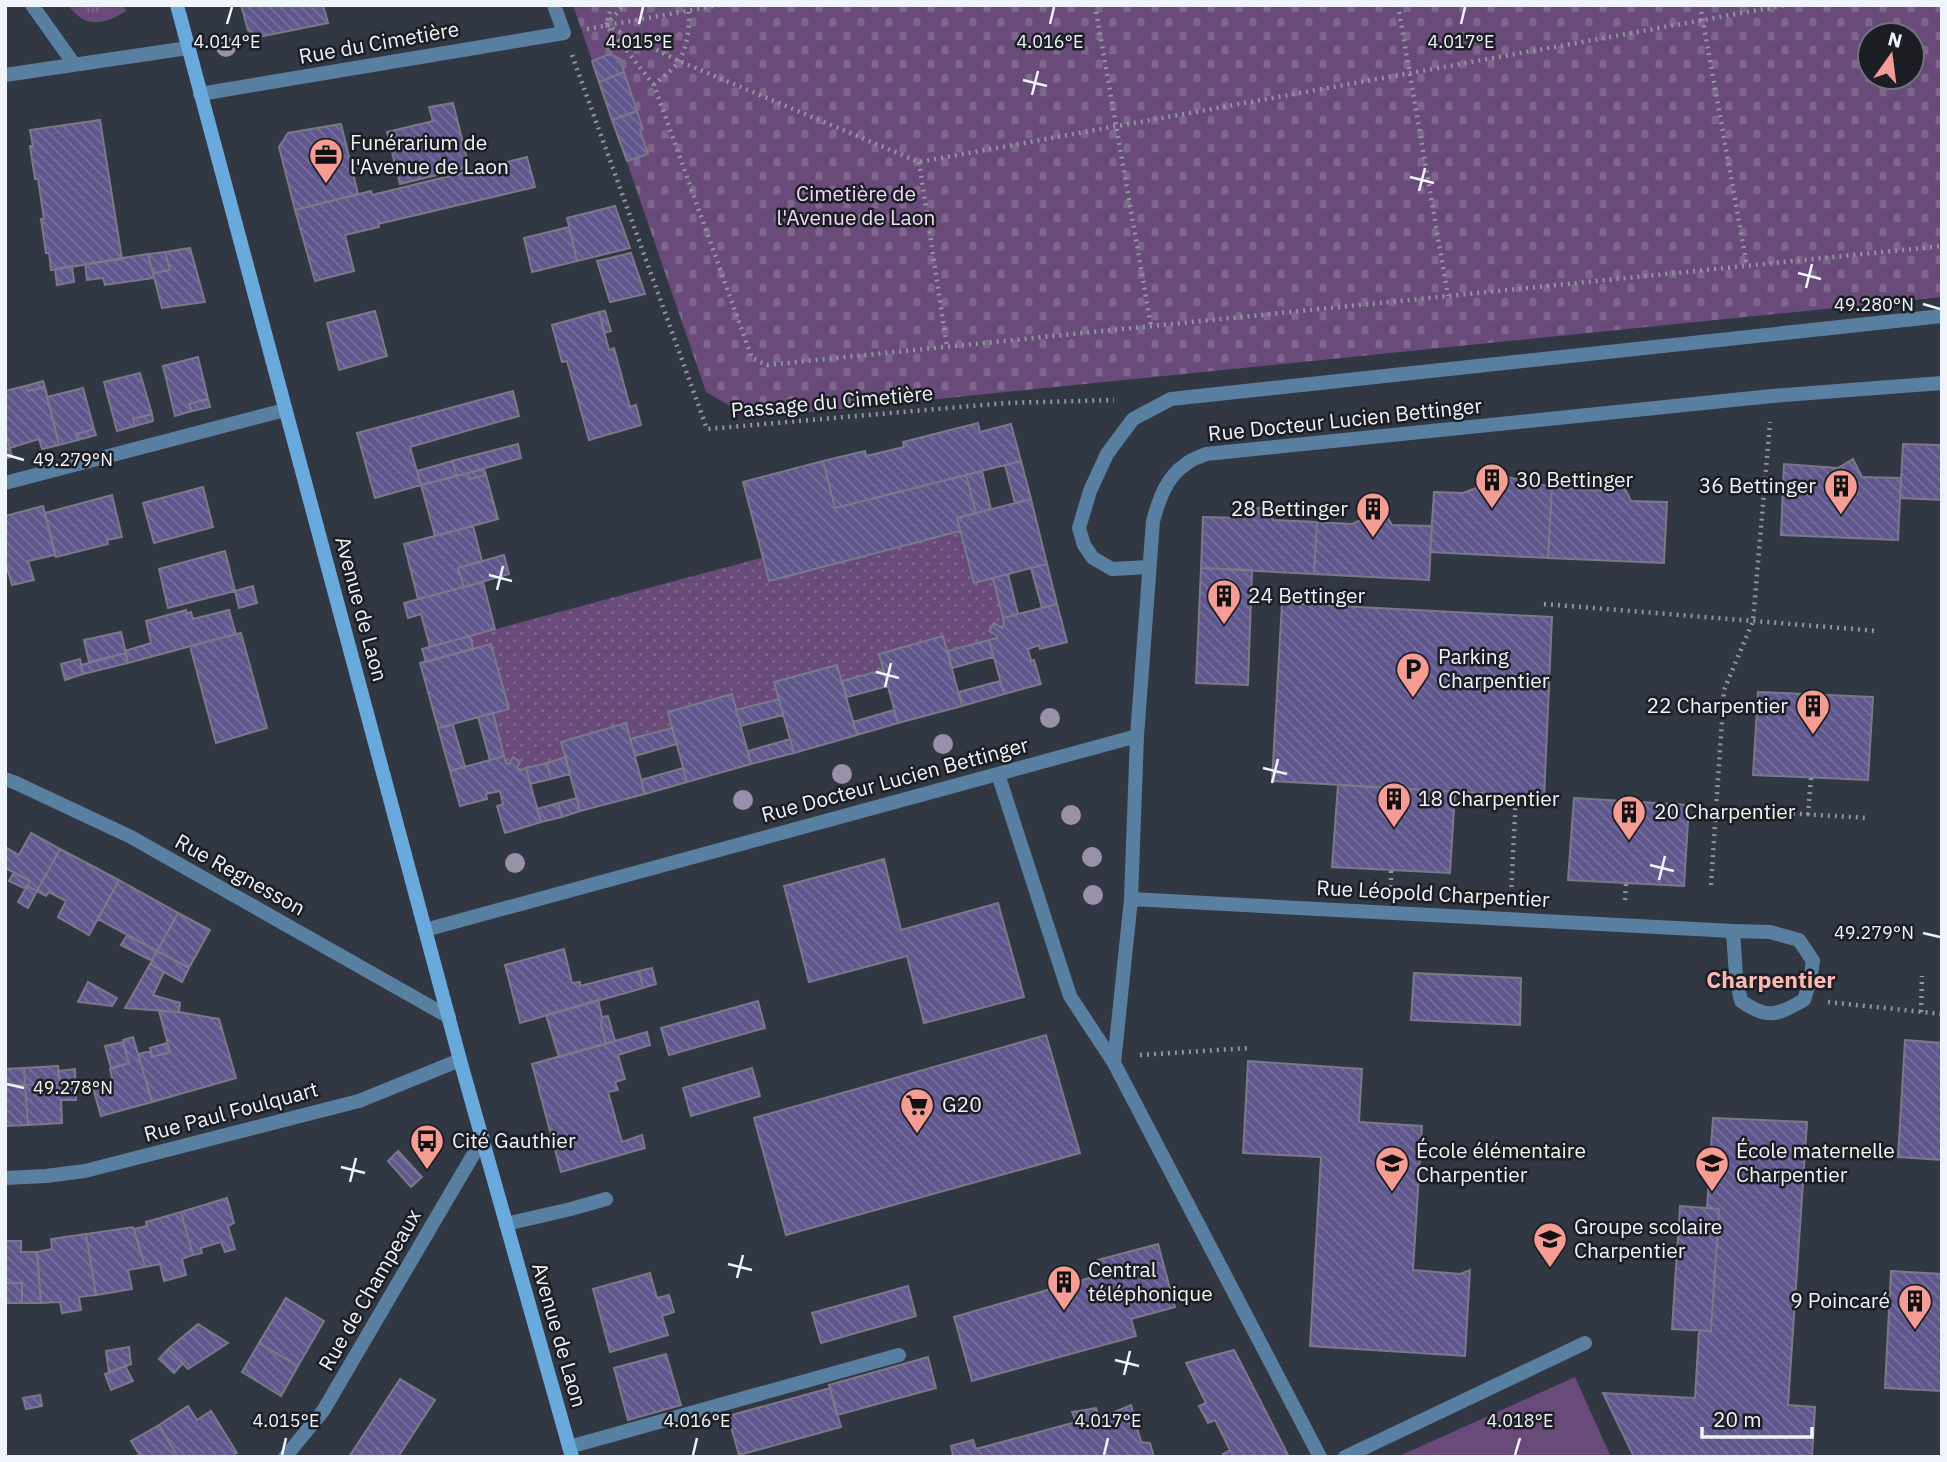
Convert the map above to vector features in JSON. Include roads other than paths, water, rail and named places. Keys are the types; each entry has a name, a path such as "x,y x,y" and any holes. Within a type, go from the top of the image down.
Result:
{"main road":[{"name":"Avenue de Laon","path":"177,5 460,1060 570,1452"}],"street":[{"path":"32,5 74,64"},
{"name":"Rue du Cimetière","path":"200,94 564,33 554,5"},
{"path":"5,75 188,48"},
{"path":"1149,567 1112,569 1093,558 1084,545 1079,528 1090,491 1107,454 1133,419 1171,399 1942,316"},
{"name":"Rue Docteur Lucien Bettinger","path":"425,930 1137,736 1153,521 1158,500 1169,480 1186,463 1206,454 1772,396 1942,383"},
{"path":"5,483 285,410"},
{"path":"1114,1059 1131,899 1137,736"},
{"path":"998,774 1070,996 1114,1059 1320,1457"},
{"name":"Rue Regnesson","path":"5,779 131,838 449,1017"},
{"name":"Rue Léopold Charpentier","path":"1131,899 1732,931"},
{"path":"1732,931 1770,932 1799,940 1813,961 1804,1000 1782,1012 1758,1013 1741,1002 1732,931"},
{"name":"Rue Paul Foulquart","path":"5,1178 85,1171 359,1101 460,1060"},
{"name":"Rue de Champeaux","path":"285,1457 323,1411 483,1138"},
{"path":"506,1224 606,1199"},
{"path":"1345,1457 1585,1343"},
{"path":"570,1452 899,1355"}],"place":[{"name":"Funérarium de l'Avenue de Laon","path":"326,185"},
{"name":"30 Bettinger","path":"1492,510"},
{"name":"36 Bettinger","path":"1841,516"},
{"name":"28 Bettinger","path":"1373,539"},
{"name":"24 Bettinger","path":"1224,626"},
{"name":"Parking Charpentier","path":"1413,699"},
{"name":"22 Charpentier","path":"1813,736"},
{"name":"18 Charpentier","path":"1394,829"},
{"name":"20 Charpentier","path":"1629,842"},
{"name":"G20","path":"917,1135"},
{"name":"Cité Gauthier","path":"427,1171"},
{"name":"École élémentaire Charpentier","path":"1392,1193"},
{"name":"École maternelle Charpentier","path":"1712,1193"},
{"name":"Groupe scolaire Charpentier","path":"1550,1269"},
{"name":"Central téléphonique","path":"1064,1312"},
{"name":"9 Poincaré","path":"1915,1331"}],"district":[{"name":"Charpentier","path":"1771,980"}],"park label":[{"name":"Cimetière de l'Avenue de Laon","path":"856,206"}]}
